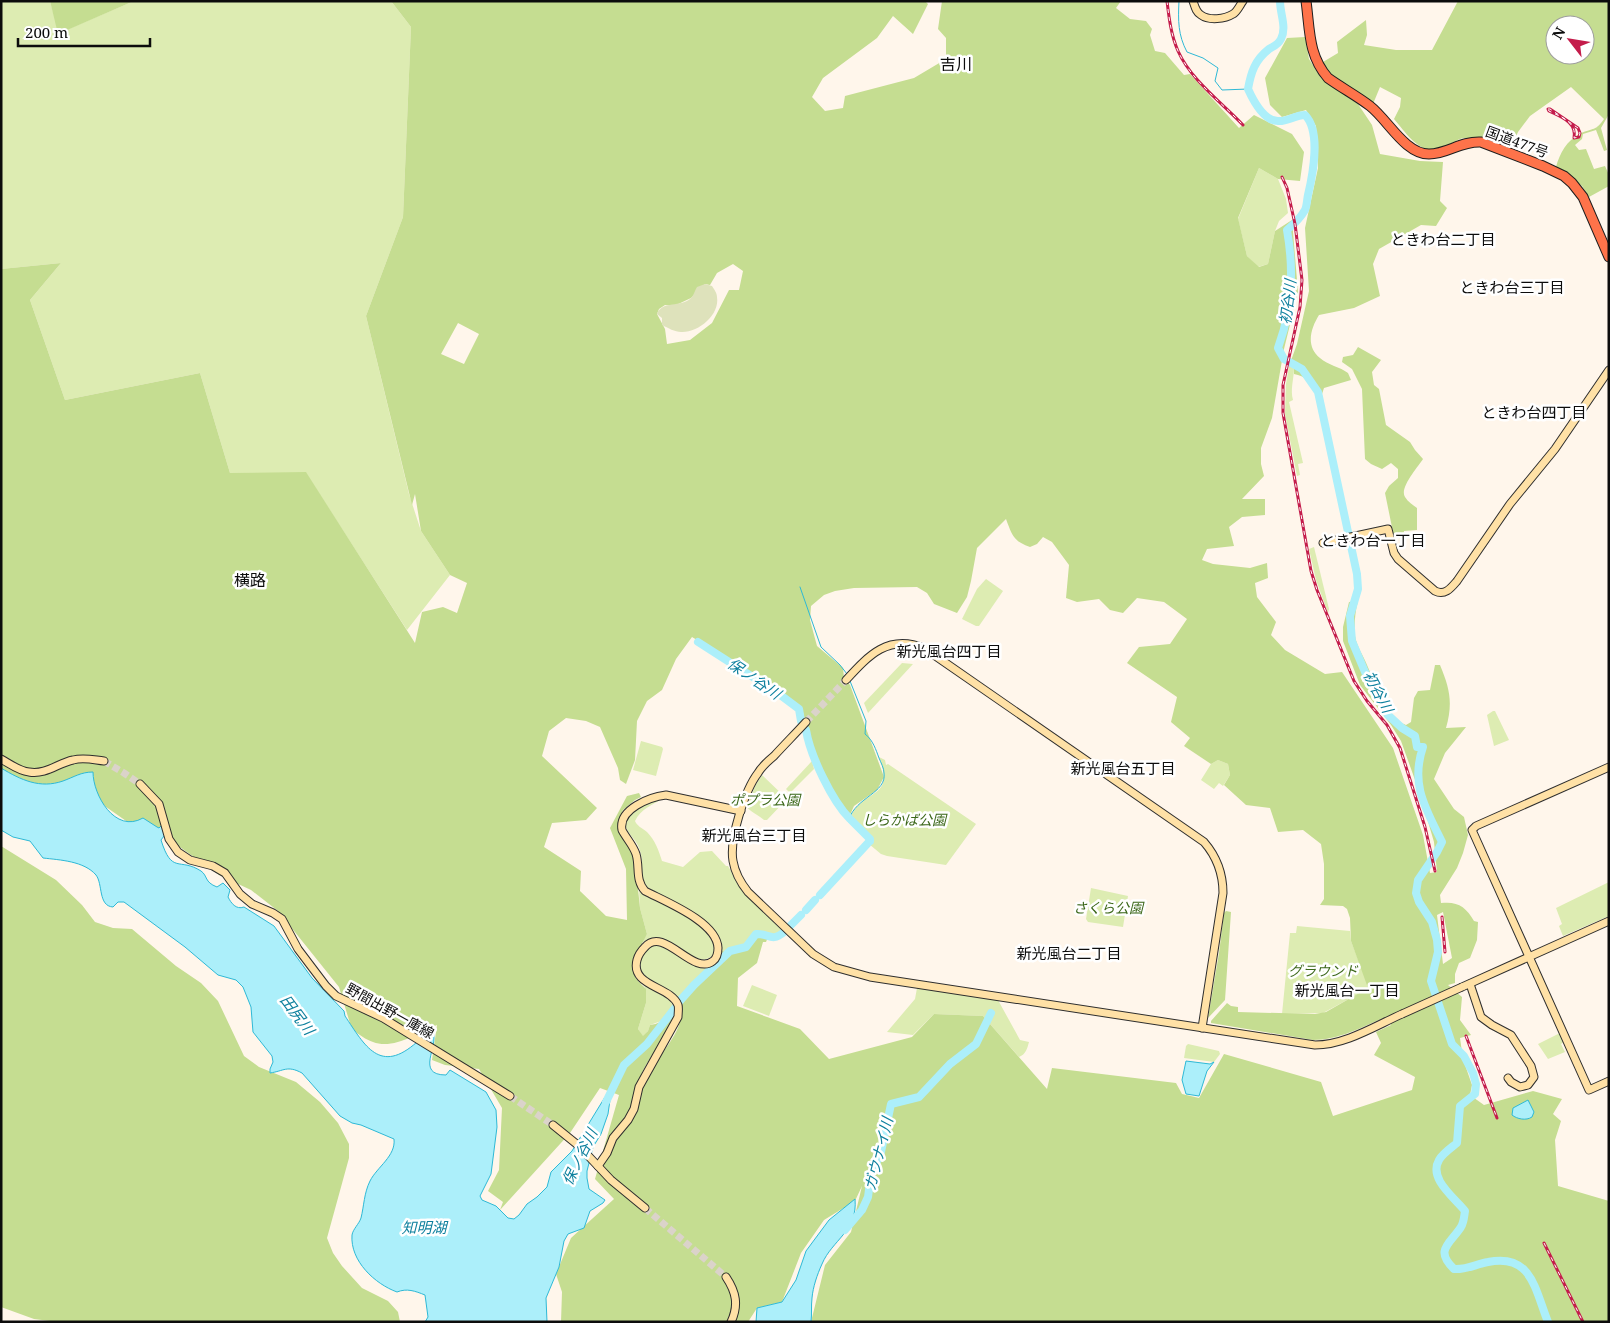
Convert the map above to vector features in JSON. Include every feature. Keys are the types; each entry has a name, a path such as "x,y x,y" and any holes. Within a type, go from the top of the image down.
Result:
{"highway":[{"name":"国道477号","path":"1306,1 1312,51 1317,64 1328,78 1369,105 1380,114 1405,143 1420,153 1441,153 1471,141 1481,142 1564,176 1583,197 1609,257"}],"street":[{"path":"1193,1 1196,10 1201,15 1210,19 1234,14 1243,1"},
{"path":"1323,543 1388,530 1394,553 1398,559 1435,591 1439,593 1446,592 1457,581 1510,504 1554,449 1609,370"},
{"path":"846,680 869,655 881,648 903,643 924,648 1204,842 1217,861 1223,882 1223,893 1202,1028"},
{"path":"806,722 759,770 748,790 741,811 732,854 735,871 740,882 762,906 813,954 834,967 870,976 1202,1028 1326,1045 1340,1042 1609,921"},
{"path":"1,758 19,769 29,772 42,772 73,760 88,758 104,762"},
{"path":"1609,767 1473,829 1589,1090 1609,1081"},
{"name":"野間出野一庫線","path":"140,784 159,804 173,846 183,857 214,866 225,873 240,894 252,904 282,919 298,949 336,996 383,1018 510,1096"},
{"path":"595,1163 607,1153 613,1138 628,1120 634,1109 639,1087 678,1017 678,1006 672,997 644,981 639,974 636,968 642,949 654,941 663,942 696,962 704,964 711,963 718,952 718,942 696,918 645,891 642,887 639,882 637,856 622,830 623,819 626,814 640,803 657,796 666,795 741,811"},
{"path":"1470,984 1481,1017 1511,1035 1531,1066 1534,1077 1528,1085 1520,1087 1508,1078"},
{"path":"553,1125 611,1180 645,1208"},
{"path":"726,1277 732,1286 737,1304 731,1322"}],"green space":[{"path":"1,1 50,1 59,33 134,1 391,1 411,27 403,217 366,316 409,494 421,531 450,575 407,630 306,473 230,473 200,373 65,400 30,300 61,263 1,269"},
{"path":"50,1 134,1 58,34"},
{"path":"391,1 925,1 928,4 913,34 893,16 877,38 823,78 812,97 825,111 843,108 845,96 914,78 946,59 946,38 938,29 942,1 1121,1 1116,8 1130,19 1146,21 1152,29 1150,35 1155,51 1165,53 1184,75 1190,74 1239,128 1254,115 1292,134 1304,152 1300,181 1278,179 1259,168 1238,218 1247,256 1259,267 1268,264 1275,231 1292,220 1298,292 1284,349 1272,418 1261,448 1261,464 1264,476 1242,499 1265,499 1265,515 1242,517 1229,527 1234,546 1207,549 1202,560 1213,564 1250,568 1267,563 1268,578 1255,583 1257,597 1276,622 1271,635 1285,650 1325,674 1342,672 1393,748 1423,835 1430,873 1437,872 1434,842 1419,791 1401,741 1360,685 1343,641 1343,627 1349,602 1358,601 1355,614 1357,644 1381,700 1398,720 1406,725 1411,722 1414,698 1418,691 1430,690 1435,665 1440,665 1446,681 1450,703 1446,728 1466,727 1445,753 1434,779 1454,809 1464,817 1468,835 1457,868 1440,895 1441,903 1452,903 1461,906 1474,921 1478,922 1477,940 1470,958 1459,963 1455,974 1455,983 1448,985 1462,997 1460,1020 1471,1035 1460,1038 1463,1059 1472,1085 1470,1095 1484,1105 1533,1091 1562,1099 1553,1114 1561,1121 1555,1140 1558,1186 1609,1201 1609,1322 811,1322 825,1265 851,1232 862,1186 855,1201 824,1220 801,1253 782,1302 757,1308 748,1322 561,1322 562,1292 556,1274 571,1238 614,1199 595,1179 619,1095 600,1088 570,1133 500,1210 503,1202 488,1191 499,1170 502,1108 479,1069 445,1065 432,1060 437,1025 405,1040 389,1044 370,1041 352,1030 339,987 278,911 251,890 219,875 177,845 167,832 129,823 79,788 30,784 1,772 1,269 61,263 30,300 65,400 200,373 230,473 306,472 415,643 422,612 443,607 457,613 467,583 450,575 421,531 415,494 412,505 366,316 403,217 411,27","holes":["733,264 743,271 739,290 729,290 712,323 690,340 667,344 665,329 657,314 659,309 665,305 674,306 691,298 705,284 710,285 717,273","458,323 479,334 464,364 441,354","1006,519 1014,537 1024,545 1030,547 1037,544 1043,537 1052,542 1069,565 1066,598 1077,602 1099,599 1110,610 1123,613 1137,598 1164,602 1187,619 1170,644 1139,647 1127,663 1177,697 1171,722 1190,738 1184,746 1211,764 1218,760 1228,764 1230,775 1224,785 1246,805 1270,808 1278,832 1303,830 1321,844 1324,864 1324,899 1320,905 1343,906 1347,909 1350,918 1351,941 1368,988 1326,1012 1315,1014 1238,1012 1238,1007 1227,1003 1211,1023 1313,1040 1332,1038 1386,1017 1391,1025 1376,1032 1381,1043 1374,1055 1415,1077 1412,1090 1333,1116 1321,1082 1224,1054 1199,1098 1182,1094 1176,1083 1052,1068 1047,1089 983,1016 934,1014 912,1037 829,1059 800,1029 737,1006 738,978 757,963 763,942 766,942 768,937 757,934 745,945 733,952 722,951 713,964 689,987 680,1002 680,1022 677,1031 646,1077 638,1103 639,1082 643,1070 670,1028 675,1009 664,1020 650,1025 648,1031 643,1036 638,1029 646,1003 646,989 636,978 633,968 635,957 647,934 640,908 636,870 631,851 620,830 620,818 623,810 641,797 639,793 627,796 610,828 626,869 627,920 606,916 580,891 581,871 544,847 552,823 586,820 597,808 542,756 549,731 566,718 586,721 600,727 618,768 620,780 626,784 635,760 637,721 647,701 662,690 676,659 692,637 781,691 802,708 811,745 837,804 849,817 854,806 877,790 884,777 850,685 844,678 843,668 817,646 810,620 811,606 824,595 835,591 854,588 917,587 927,593 934,604 957,613 967,597 977,548","1443,912 1452,958 1443,964 1437,915"]},
{"path":"1458,1 1609,1 1609,114 1601,128 1607,150 1604,151 1596,130 1583,134 1582,139 1575,145 1579,150 1586,149 1594,169 1605,166 1609,175 1609,186 1589,197 1582,186 1556,167 1559,157 1571,140 1581,133 1596,127 1604,119 1571,87 1530,116 1518,132 1510,149 1482,140 1464,138 1435,150 1421,147 1409,137 1394,119 1400,107 1401,98 1380,87 1373,104 1338,81 1323,62 1338,53 1337,42 1366,20 1367,35 1364,45 1396,50 1432,50"},
{"path":"1305,37 1309,59 1321,78 1358,104 1372,125 1380,154 1420,161 1443,162 1440,201 1447,208 1436,226 1421,225 1379,249 1373,264 1380,296 1354,308 1319,315 1312,331 1312,348 1323,360 1348,373 1351,380 1324,388 1322,394 1315,393 1308,380 1294,374 1294,368 1289,366 1297,344 1309,291 1305,228 1318,168 1316,126 1306,110 1282,117 1270,105 1265,78 1287,38"},
{"path":"1259,168 1278,179 1286,199 1288,213 1279,221 1275,231 1268,264 1258,267 1247,256 1238,219"},
{"path":"705,284 712,286 717,297 715,310 706,322 688,332 672,330 662,325 662,318 657,314 659,310 667,305 687,301 692,297 697,287"},
{"path":"1358,347 1381,360 1372,372 1374,385 1379,389 1386,425 1410,442 1423,459 1407,483 1404,493 1405,497 1417,508 1417,530 1404,531 1403,539 1394,537 1385,493 1389,486 1398,478 1398,469 1391,463 1382,469 1365,459 1362,389 1352,369 1342,362 1343,357 1353,355"},
{"path":"1289,366 1294,368 1293,400 1289,402 1303,463 1298,464 1300,475 1297,476 1285,414"},
{"path":"1314,547 1329,609 1328,613 1316,580 1309,549"},
{"path":"986,579 1003,591 979,626 976,626 962,619 977,589"},
{"path":"902,663 913,664 868,713 864,703"},
{"path":"1495,711 1509,740 1494,746 1487,715"},
{"path":"641,741 662,747 663,749 656,776 633,770"},
{"name":"しらかば公園","path":"879,757 885,760 886,765 888,764 976,824 946,865 881,854 869,844 871,838 850,818 862,802 881,787 883,771"},
{"path":"1218,760 1228,764 1230,775 1223,786 1219,783 1214,789 1201,780 1211,764"},
{"path":"812,761 814,769 790,793 786,789"},
{"name":"ポプラ公園","path":"762,775 786,798 767,820 764,820 747,807 755,786"},
{"path":"662,799 644,810 635,821 652,838 662,861 683,867 700,852 712,851 728,866 744,893 782,930 775,935 760,932 743,948 733,952 722,951 721,941 718,936 643,884 640,869 642,869 642,858 640,851 625,824 627,818 635,810 645,804"},
{"path":"1,846 56,880 82,905 95,922 113,928 132,929 176,966 201,983 218,1001 244,1056 259,1067 296,1082 320,1102 338,1123 349,1144 349,1158 327,1238 333,1253 342,1266 362,1288 388,1301 398,1312 400,1322 58,1322 34,1319 1,1307"},
{"path":"1609,882 1609,916 1563,936 1559,926 1562,924 1556,908"},
{"name":"さくら公園","path":"1091,888 1128,896 1123,927 1088,922 1086,919"},
{"path":"639,889 695,921 705,930 715,946 713,955 705,959 696,959 661,939 652,939 642,943 647,934 640,908"},
{"path":"1226,911 1231,912 1225,1000 1208,1018 1224,913"},
{"name":"グラウンド","path":"1297,926 1350,931 1351,941 1369,988 1323,1013 1282,1014 1290,933 1296,933"},
{"path":"653,945 668,950 694,964 709,966 689,988 685,997 680,1002 672,993 651,981 642,973 640,964 642,957"},
{"path":"634,971 643,984 670,1000 675,1009 664,1020 650,1025 643,1037 638,1029 646,1003 645,987"},
{"path":"752,985 777,995 769,1016 743,1006"},
{"path":"917,988 998,1000 1020,1040 1029,1042 1026,1051 1019,1057 983,1016 934,1014 913,1035 887,1032 915,999"},
{"path":"1560,1033 1564,1042 1561,1044 1565,1052 1548,1059 1538,1044"},
{"path":"1188,1044 1219,1051 1220,1054 1214,1062 1184,1058"}],"water":[{"name":"知明湖","path":"1,768 23,779 39,784 55,783 93,772 101,801 115,817 123,821 133,822 143,818 159,828 162,825 167,832 161,840 169,858 177,863 201,871 210,883 217,887 223,883 230,890 228,897 234,905 239,908 244,907 274,926 312,978 344,1011 345,1016 359,1037 375,1053 383,1056 393,1056 404,1052 426,1034 433,1032 434,1038 430,1059 432,1070 437,1074 446,1075 450,1070 486,1092 496,1110 497,1127 491,1174 480,1196 482,1200 496,1206 508,1218 514,1219 527,1204 547,1187 551,1172 572,1151 605,1097 611,1093 608,1114 601,1134 593,1147 587,1171 589,1189 605,1200 590,1211 584,1228 568,1234 564,1241 559,1267 546,1298 547,1322 425,1322 428,1317 425,1295 408,1290 397,1292 380,1283 366,1270 355,1254 352,1245 352,1235 361,1218 365,1195 370,1181 392,1151 394,1139 352,1123 340,1116 302,1073 293,1069 286,1069 270,1073 273,1062 272,1056 253,1032 251,1007 243,987 236,980 218,975 185,947 124,902 118,902 113,907 108,906 103,899 98,879 91,870 71,862 43,858 30,841 13,837 1,830"},
{"path":"1186,1061 1210,1064 1214,1062 1207,1071 1199,1096 1186,1094 1182,1080"},
{"path":"1528,1100 1534,1112 1532,1117 1522,1119 1512,1115 1513,1108"},
{"path":"855,1199 853,1219 826,1256 814,1285 811,1322 756,1322 757,1308 782,1302 796,1280 806,1251 829,1220"}],"waterway":[{"path":"1179,1 1179,28 1187,52 1203,58 1218,68 1215,81 1222,90 1248,89"},
{"name":"初谷川","path":"1280,1 1283,34 1279,43 1264,53 1257,62 1252,72 1248,89 1253,99 1268,118 1281,121 1305,115 1313,131 1314,153 1306,208 1287,230 1291,260 1289,304 1278,348 1284,359 1302,369 1318,392 1357,574 1358,589 1350,616 1352,641 1365,672 1388,715 1402,728 1415,736 1417,747 1423,747 1419,761 1419,785 1426,807 1442,842 1418,880 1416,893 1419,902 1432,922 1437,940 1438,952 1431,981 1452,1044 1464,1056 1473,1073 1476,1084 1475,1094 1460,1106 1457,1143 1443,1155 1437,1167 1437,1174 1444,1188 1465,1211 1462,1225 1446,1247 1445,1257 1454,1269 1467,1268 1488,1262 1503,1261 1514,1263 1530,1277 1548,1322"},
{"path":"800,587 821,647 847,674"},
{"name":"保ノ谷川","path":"698,642 799,709 801,721"},
{"path":"849,819 858,805 876,791 884,780 883,767 874,745 865,734 866,721 850,681"},
{"name":"保ノ谷川","path":"806,730 812,752 829,790 850,819"},
{"name":"保ノ谷川","path":"852,821 870,841"},
{"name":"保ノ谷川","path":"820,895 868,843"},
{"name":"保ノ谷川","path":"806,910 815,900"},
{"name":"保ノ谷川","path":"789,927 801,915"},
{"name":"保ノ谷川","path":"678,1003 730,951 746,947 756,934 776,937 784,932"},
{"name":"保ノ谷川","path":"606,1102 624,1065 647,1044 675,1008"},
{"name":"ガウナイ川","path":"845,1230 862,1210 868,1197 871,1175 881,1152 891,1104 919,1097 950,1064 976,1044 991,1013"}],"tunnel":[{"path":"806,722 846,680"},
{"path":"104,761 140,784"},
{"path":"510,1096 553,1125"},
{"path":"645,1208 726,1277"}],"railway":[{"path":"1167,1 1174,39 1184,62 1198,81 1243,125"},
{"path":"1548,109 1550,109 1578,128 1579,137 1574,138 1571,124 1548,109"},
{"path":"1282,177 1287,188 1295,224 1302,280 1300,307 1283,385 1283,413 1311,571 1354,681 1367,701 1387,725 1400,748 1425,827 1435,871"},
{"path":"1442,917 1445,952"},
{"path":"1466,1036 1497,1118"},
{"path":"1544,1243 1583,1322"}],"district":[{"name":"吉川","path":"956,64"},
{"name":"ときわ台二丁目","path":"1443,240"},
{"name":"ときわ台三丁目","path":"1512,288"},
{"name":"ときわ台四丁目","path":"1534,413"},
{"name":"ときわ台一丁目","path":"1373,541"},
{"name":"横路","path":"250,580"},
{"name":"新光風台四丁目","path":"949,652"},
{"name":"新光風台五丁目","path":"1123,769"},
{"name":"新光風台三丁目","path":"754,836"},
{"name":"新光風台二丁目","path":"1069,954"},
{"name":"新光風台一丁目","path":"1347,991"}],"water label":[{"name":"田尻川","path":"297,1015"}]}
